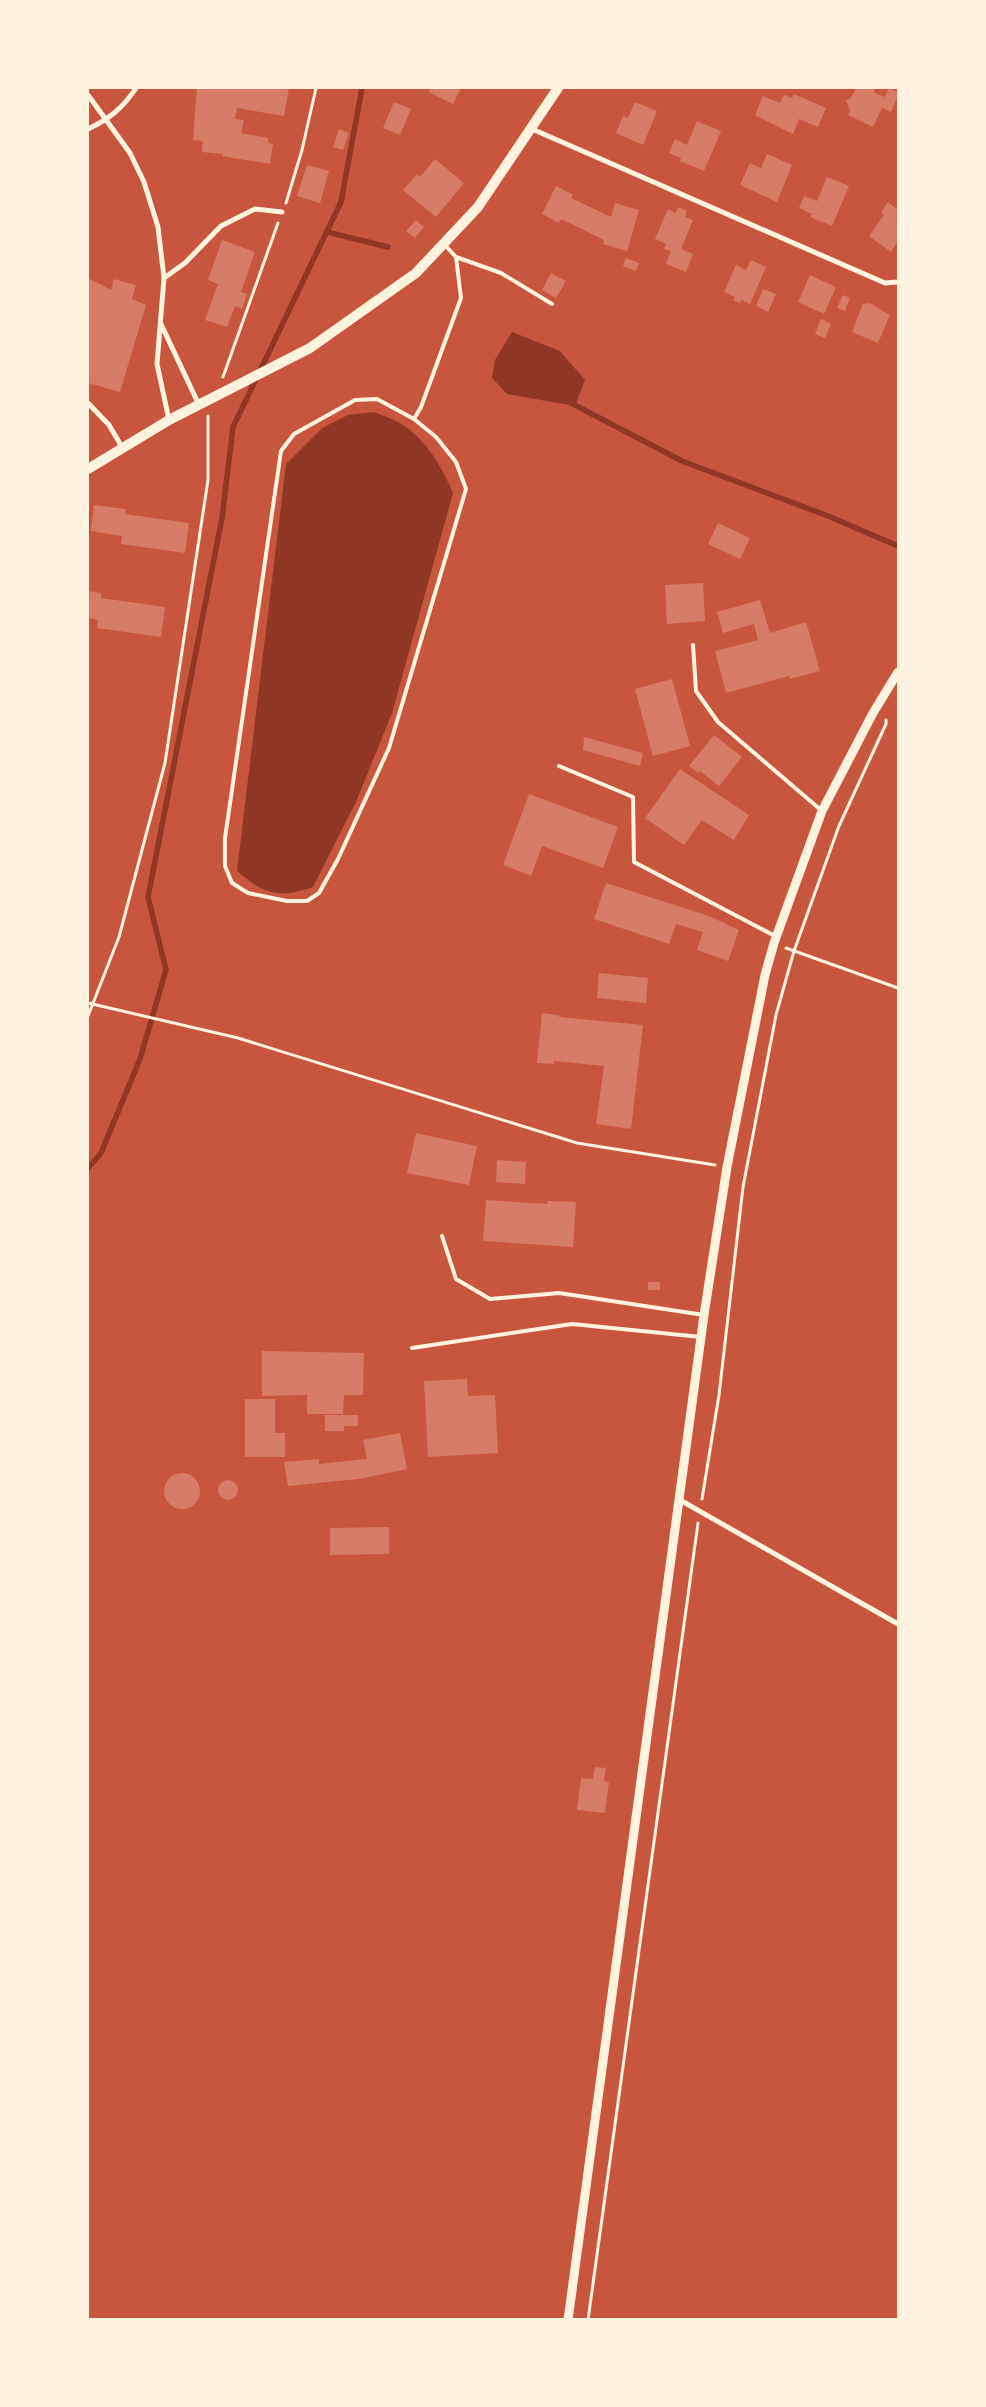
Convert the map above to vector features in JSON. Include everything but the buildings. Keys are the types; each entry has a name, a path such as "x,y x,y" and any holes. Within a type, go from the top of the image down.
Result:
{"main road":[{"path":"88,469 168,420 215,398 310,348 416,273 478,207 558,88"}],"street":[{"path":"88,129 107,120 122,108 136,88"},
{"path":"88,95 130,153 144,182 158,227 164,278 157,364 168,420"},
{"path":"532,129 884,283 898,282"},
{"path":"164,278 185,263 221,226 255,209 282,212"},
{"path":"160,322 199,405"},
{"path":"88,403 109,425 122,447"},
{"path":"568,2320 704,1315 727,1167 765,975 822,811 898,672"},
{"path":"680,1500 898,1624"}],"lane":[{"path":"444,244 456,256 501,273 552,304"},
{"path":"414,419 421,407 461,298 456,256"},
{"path":"377,399 414,419 436,437 456,462 466,489 389,748 338,859 319,893 307,901 286,901 248,893 232,883 225,866 225,838 281,451 294,434 355,400 377,399"},
{"path":"693,645 696,691 718,722 822,811"},
{"path":"559,766 633,797 634,862 776,940"},
{"path":"442,1236 456,1279 490,1299 559,1293 704,1315"},
{"path":"412,1348 572,1324 702,1337"}],"path":[{"path":"88,1016 119,937 165,763 208,480 208,417 282,212 302,150 316,88"},
{"path":"588,2320 700,1511 719,1395 743,1187 774,1024 794,951 838,826 886,724 884,696"},
{"path":"776,940 794,951 898,988"},
{"path":"88,1004 238,1038 576,1143 727,1167"}],"shaded area":[{"path":"512,332 560,351 585,380 575,406 507,394 492,378 495,360"},
{"path":"374,412 393,419 412,431 439,464 453,493 392,713 356,802 313,887 290,893 272,892 255,885 237,871 286,464 322,428 348,415"}],"waterway":[{"path":"88,1168 101,1153 140,1059 166,970 148,897 222,518 233,427 341,202 362,88"},
{"path":"327,232 388,247"},
{"path":"569,402 682,461 828,516 898,546"}]}
